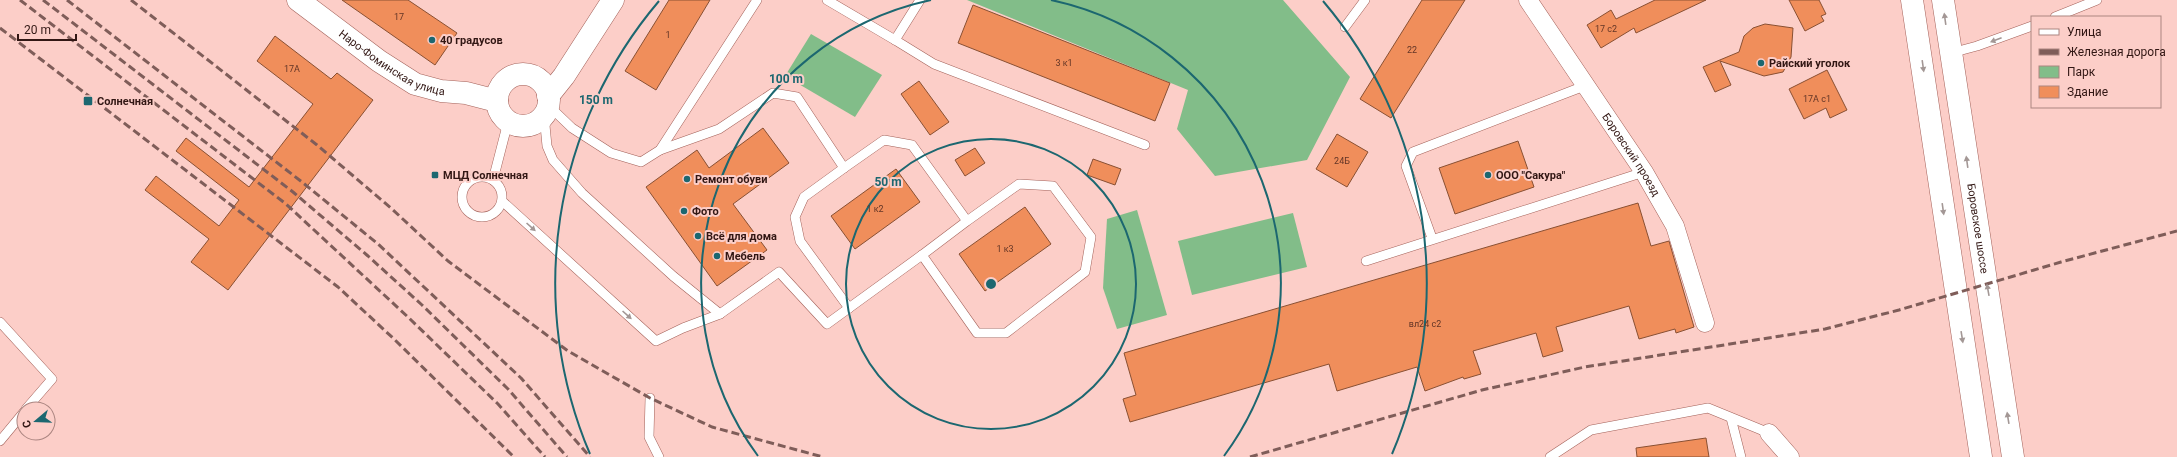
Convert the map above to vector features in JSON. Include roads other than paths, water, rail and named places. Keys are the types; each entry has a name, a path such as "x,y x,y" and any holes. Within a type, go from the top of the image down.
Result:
{"main road":[{"name":"Наро-Фоминская улица","path":"298,0 379,61 415,84 441,91 466,93 497,102"},
{"path":"564,76 518,75 506,81 498,92 497,102 499,112 508,122 514,125 528,126 540,120 564,76 613,0"},
{"path":"1912,0 1981,457"},
{"name":"Боровское шоссе","path":"1943,0 2013,457"},
{"path":"531,76 542,83 547,105"}],"street":[{"name":"Боровский проезд","path":"1528,0 1587,85 1644,172 1675,226 1705,323"},
{"path":"1769,432 1790,457"}],"lane":[{"path":"660,150 757,0"},
{"path":"827,0 934,64 1145,146"},
{"path":"895,40 920,0"},
{"path":"1345,27 1365,0"},
{"path":"2057,16 2096,0"},
{"path":"1950,53 1977,46 2031,26"},
{"path":"1432,238 1406,166 1413,152 1587,85"},
{"path":"547,105 572,128 611,153 641,162 660,150 719,129 773,93 797,97 844,168"},
{"path":"547,105 547,146 553,160 582,193 674,276 720,314"},
{"path":"493,180 508,122"},
{"path":"849,308 800,241 795,217 804,197 884,140 912,145 967,221"},
{"path":"1366,260 1644,172"},
{"path":"481,176 493,180 501,191 502,201 493,214 483,218 472,215 462,203 462,192 471,180 481,176"},
{"path":"502,201 656,341 683,328 720,314 779,272 828,324 967,221 1019,184 1053,186 1091,237 1085,272 1006,333 977,334 922,255"},
{"path":"0,322 52,379 33,401"},
{"path":"650,398 649,437 659,457"},
{"path":"1550,457 1591,430 1708,408 1769,432"},
{"path":"1731,418 1741,457"},
{"path":"0,440 16,421"}],"railway":[{"path":"20,0 286,204 409,318 498,404 545,457"},
{"path":"43,0 293,192 368,256 422,305 508,389 567,457"},
{"path":"67,0 302,182 378,244 521,378 590,457"},
{"path":"131,0 317,145 392,209 448,261 568,351 650,398 712,427 823,457"},
{"path":"0,28 338,287 394,339 514,457"},
{"path":"1250,457 1482,390 1585,367 1825,329 1899,310 2061,262 2177,231"}],"place":[{"name":"40 градусов","path":"432,40"},
{"name":"Райский уголок","path":"1761,63"},
{"name":"Солнечная","path":"88,101"},
{"name":"МЦД Солнечная","path":"435,175"},
{"name":"ООО \"Сакура\"","path":"1488,175"},
{"name":"Ремонт обуви","path":"687,179"},
{"name":"Фото","path":"684,211"},
{"name":"Всё для дома","path":"698,236"},
{"name":"Мебель","path":"717,256"}]}
